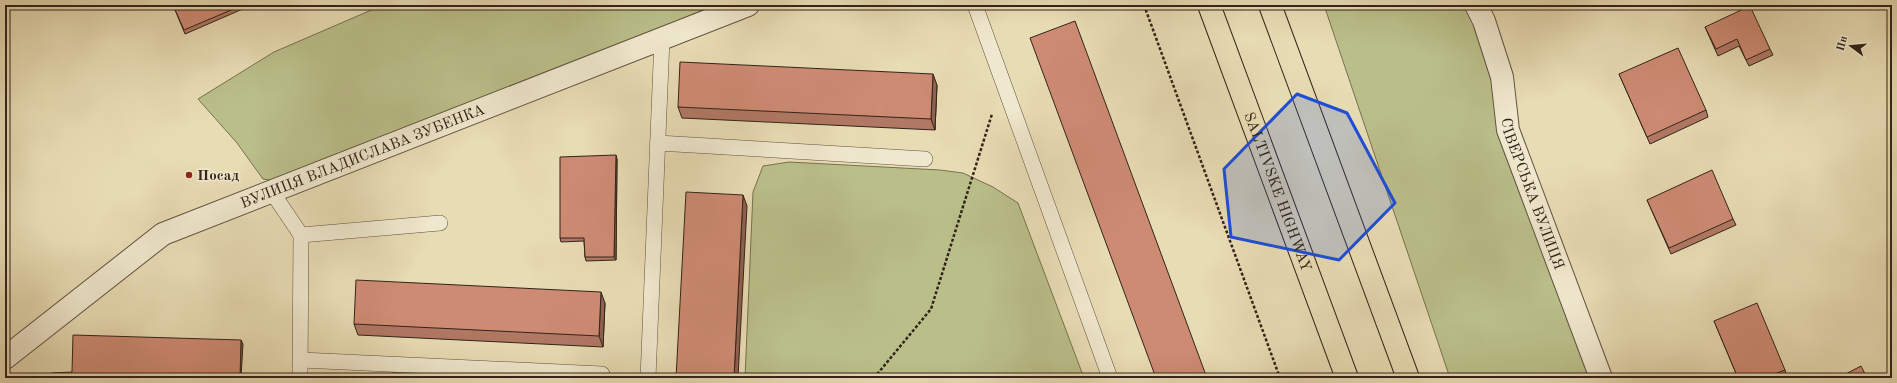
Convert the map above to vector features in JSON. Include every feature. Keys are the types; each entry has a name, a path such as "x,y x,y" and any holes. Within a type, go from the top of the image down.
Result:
{"main road":[{"name":"SALTIVSKE HIGHWAY","path":"1209,5 1346,378"},
{"path":"1270,5 1408,378"}],"street":[{"name":"ВУЛИЦЯ ВЛАДИСЛАВА ЗУБЕНКА","path":"5,358 163,234 748,5"},
{"name":"СІВЕРСЬКА ВУЛИЦЯ","path":"1476,5 1484,21 1502,77 1508,130 1601,378"}],"lane":[{"path":"974,5 1110,378"},
{"path":"648,378 662,39"},
{"path":"658,143 925,159"},
{"path":"272,192 301,235 300,378"},
{"path":"301,235 440,223"},
{"path":"301,360 602,374"}],"path":[{"path":"1144,5 1280,378"},
{"path":"874,378 931,309 1002,81"}],"highlighted area":[{"path":"1297,94 1347,113 1395,203 1339,260 1231,237 1224,169"}],"green space":[{"path":"383,5 715,5 576,63 276,181 263,179 237,143 198,99 274,52"},
{"path":"1324,5 1476,5 1601,378 1450,378"},
{"path":"789,162 940,170 963,173 993,187 1018,203 1084,378 745,378 753,192 763,166"},
{"path":"395,372 551,378 377,378"}],"building":[{"path":"173,5 243,5 184,30"},
{"path":"1750,6 1770,49 1746,60 1737,39 1716,49 1705,27"},
{"path":"1075,21 1207,378 1156,378 1030,38"},
{"path":"1678,48 1706,110 1647,137 1619,74"},
{"path":"680,62 933,74 931,119 678,107"},
{"path":"616,155 614,257 585,257 584,238 560,238 560,157"},
{"path":"1712,170 1733,219 1669,248 1647,200"},
{"path":"686,192 743,195 734,378 676,378"},
{"path":"356,280 601,292 599,336 354,324"},
{"path":"1757,303 1785,370 1764,378 1738,378 1714,321"},
{"path":"73,335 241,340 240,378 51,378 52,373 72,372"},
{"path":"1861,366 1867,378 1838,378"}],"place":[{"name":"Посад","path":"189,175"}]}
